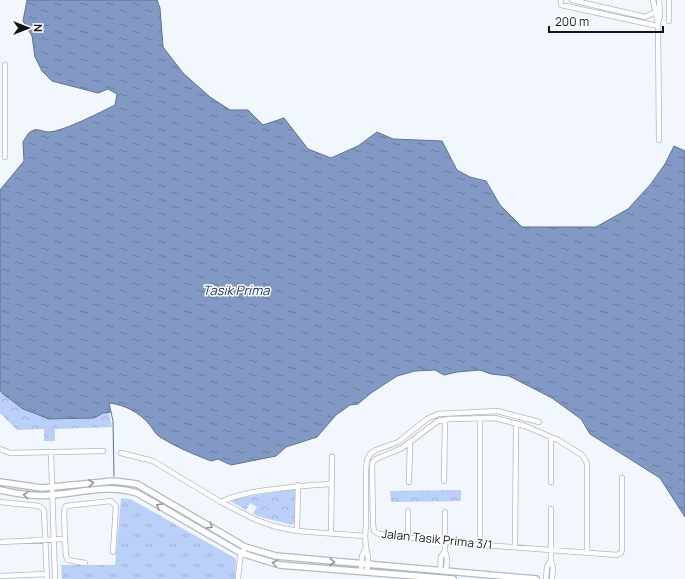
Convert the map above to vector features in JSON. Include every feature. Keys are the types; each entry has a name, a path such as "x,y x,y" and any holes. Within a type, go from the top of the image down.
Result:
{"main road":[{"path":"0,482 42,488 114,481 137,484 245,547 276,556 361,565 536,579"},
{"path":"0,490 41,496 98,489 129,490 137,493 241,553 280,565 453,579"}],"street":[{"path":"561,0 561,5 658,24"},
{"path":"572,0 645,17 658,24"},
{"path":"653,0 658,24 659,140"},
{"path":"658,24 660,16 659,0"},
{"path":"669,0 669,21"},
{"path":"645,17 655,12"},
{"path":"4,157 2,130 5,65"},
{"path":"364,572 368,565 365,536 367,460 371,453 398,442 426,419 438,414 497,411 539,422"},
{"path":"480,418 480,545"},
{"name":"Jalan Tasik Prima 3/1","path":"587,552 587,463 582,455 551,437 516,423 495,418 438,421 410,443 376,459 372,463 374,531 383,535 480,545 617,555 621,553 622,549 622,478"},
{"path":"444,481 445,420"},
{"path":"515,547 516,423"},
{"path":"551,437 551,482"},
{"path":"409,482 410,443"},
{"path":"0,449 10,453 103,451"},
{"path":"51,452 55,579"},
{"path":"121,453 153,461 221,502 254,519 273,526 297,531 365,536"},
{"path":"331,533 332,457"},
{"path":"221,502 233,496 298,485 332,484"},
{"path":"297,531 298,485"},
{"path":"85,562 68,560 66,556 64,511 66,506 111,501 116,506 113,552"},
{"path":"0,502 39,506 44,510 47,577 0,576"},
{"path":"551,508 552,579"},
{"path":"408,511 408,538"},
{"path":"443,572 441,557 445,551 445,512"},
{"path":"0,542 65,539"},
{"path":"238,579 241,553 245,547"},
{"path":"364,572 361,565 362,556 366,548"},
{"path":"546,579 547,568 551,560"}],"green space":[{"path":"0,390 10,400 23,409 44,418 91,418 109,412 112,427 55,429 55,441 44,441 44,429 17,430 0,413"},
{"path":"292,489 295,490 295,522 292,525 257,516 253,513 257,507 250,503 246,510 232,502 234,499"},
{"path":"461,490 461,501 391,502 390,491"},
{"path":"121,498 130,499 235,558 235,579 62,579 61,565 115,565"}],"water":[{"name":"Tasik Prima","path":"27,0 157,0 160,8 163,47 183,73 210,97 230,110 248,110 263,125 284,118 308,149 331,158 358,146 377,132 393,139 442,141 457,170 470,177 486,181 500,205 522,227 596,227 628,209 650,185 665,164 674,146 685,151 685,517 660,478 590,434 581,419 552,398 509,376 491,374 480,370 444,375 435,370 415,371 397,376 371,393 358,404 350,405 336,415 317,437 286,447 276,456 231,465 218,459 211,461 172,444 158,436 141,416 121,405 109,403 111,412 103,413 94,418 49,419 23,409 3,394 0,390 0,190 24,161 23,142 29,133 35,130 49,132 56,131 82,121 115,105 117,94 108,89 98,93 52,81 42,71 35,57 32,36 23,21"}],"waterway":[{"path":"111,412 113,421 114,476"}]}
